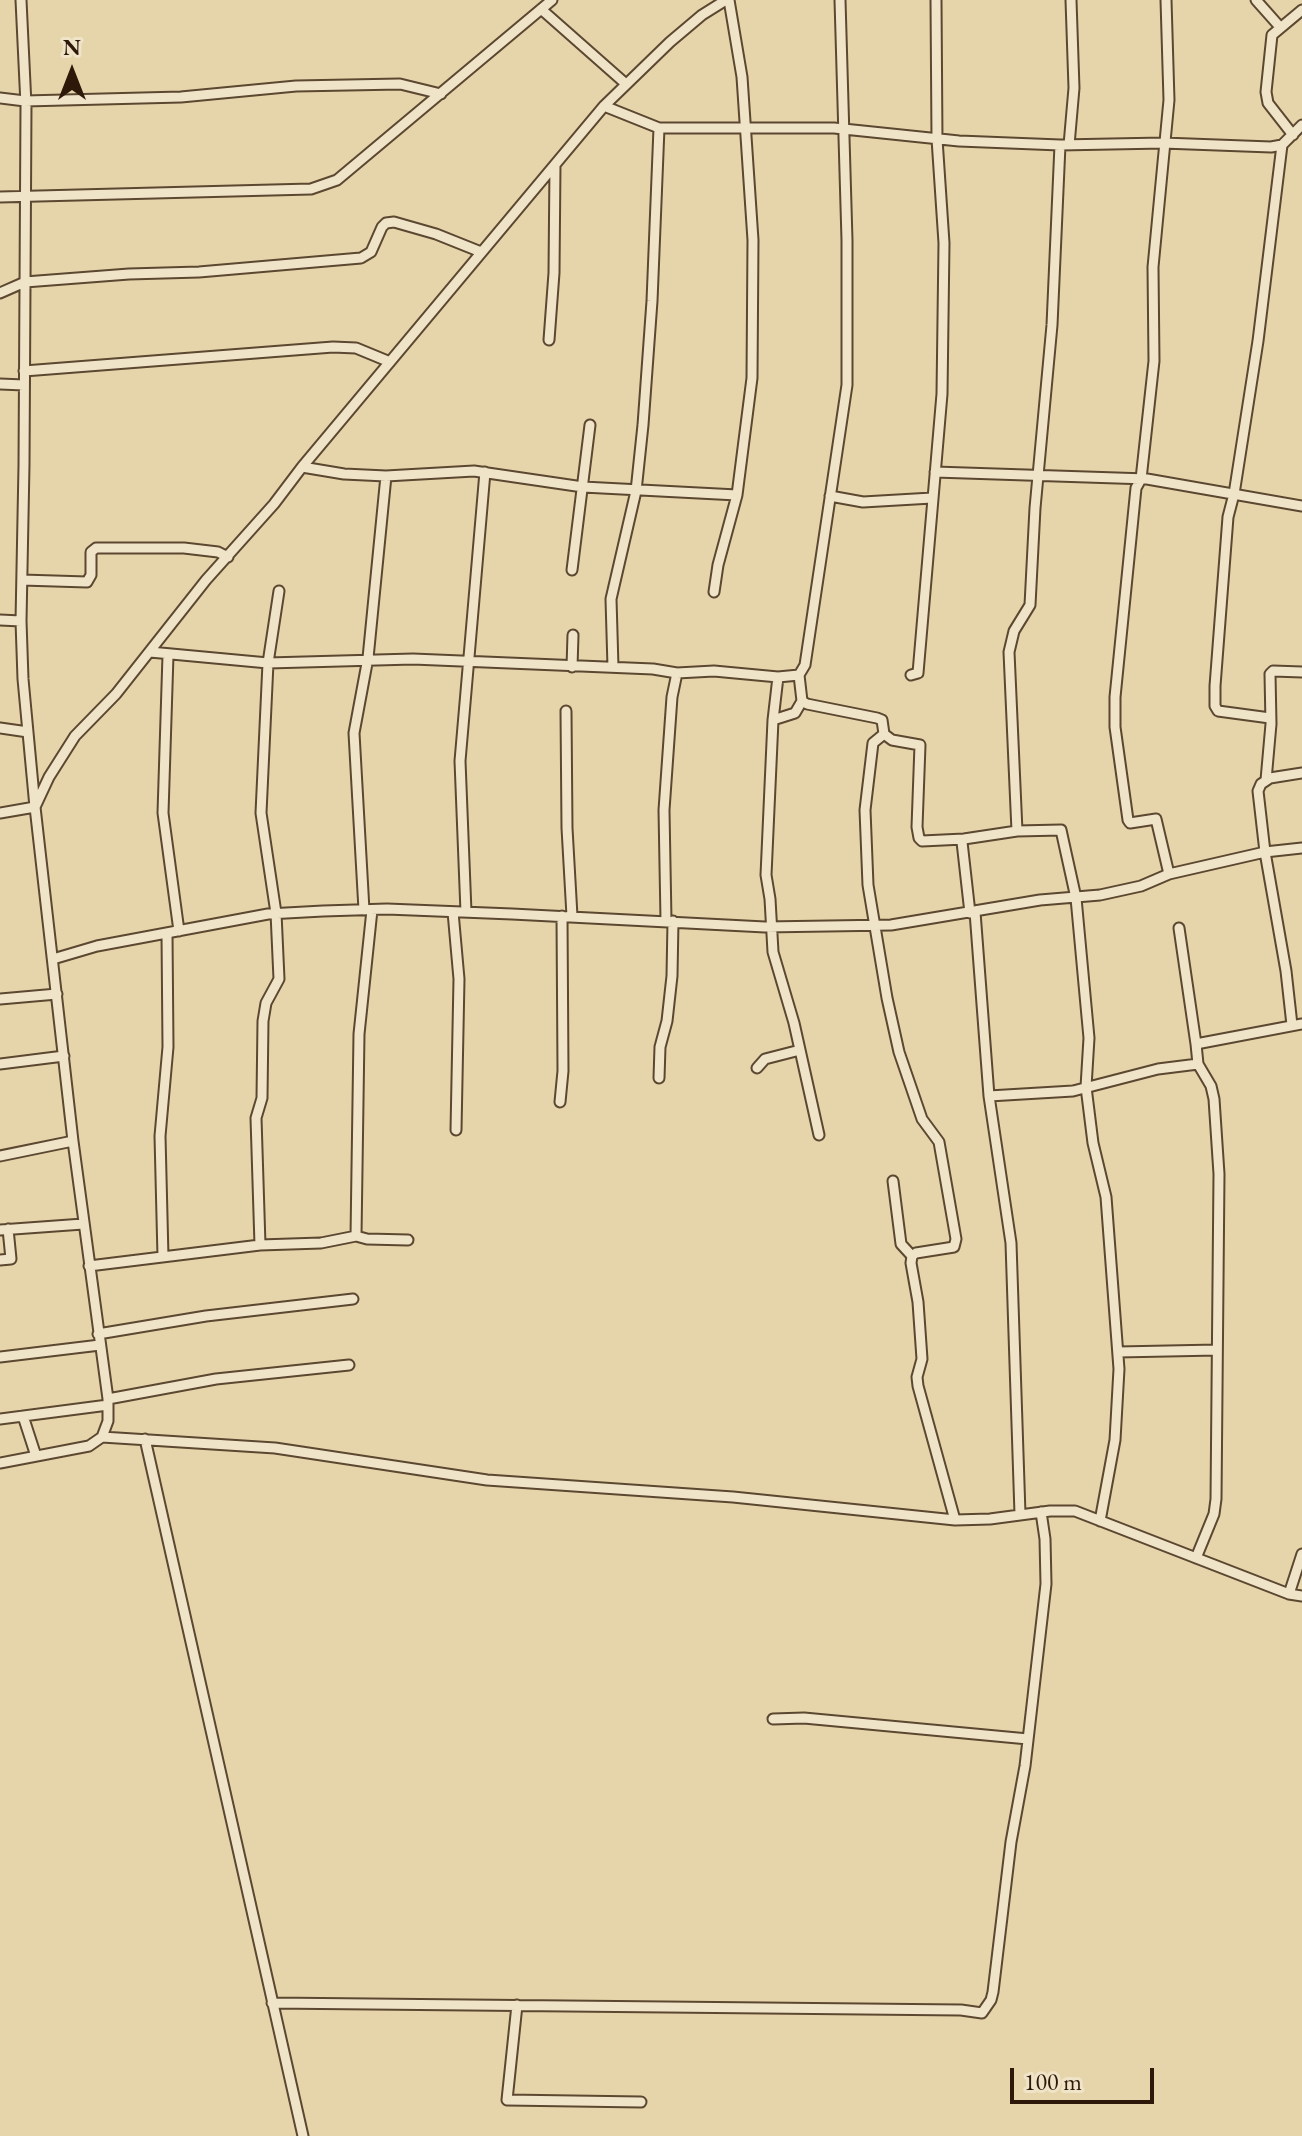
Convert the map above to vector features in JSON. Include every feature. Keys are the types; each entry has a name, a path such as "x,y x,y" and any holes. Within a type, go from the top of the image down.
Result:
{"street":[{"path":"0,1463 89,1446 102,1437 108,1421 35,807 21,621 25,101 21,0"},
{"path":"0,197 311,189 337,180 552,0"},
{"path":"35,807 49,777 75,736 116,694 206,580 274,504 604,106 702,15 728,0 747,128 754,333 748,422 737,495 714,592"},
{"path":"773,720 795,713 802,701 799,675 805,665 847,385 845,129 840,0"},
{"path":"911,675 918,673 942,394 944,243 937,139 936,0"},
{"path":"1017,831 1009,652 1014,631 1030,605 1065,145 1074,88 1071,0"},
{"path":"1166,0 1169,100 1153,267 1154,361 1141,479 1136,488 1115,697 1115,736 1128,820 1130,823 1156,819 1169,874"},
{"path":"1256,0 1280,27"},
{"path":"541,9 626,84"},
{"path":"604,106 659,128 845,129 937,139 1065,145 1163,143 1271,147 1282,145 1298,133 1266,98 1271,41 1280,27 1302,10"},
{"path":"0,98 25,101 181,97 296,86 385,84 400,84 441,94"},
{"path":"613,667 611,599 636,491 652,301 659,128"},
{"path":"1270,718 1218,711 1215,706 1216,649 1228,517 1258,341 1282,145"},
{"path":"549,340 554,273 555,165"},
{"path":"0,293 25,282 199,272 361,258 371,252 382,227 394,222 481,252"},
{"path":"24,371 333,347 356,348 390,362"},
{"path":"0,384 24,385"},
{"path":"572,570 590,425"},
{"path":"302,467 344,474 386,476 447,471 485,472 583,487 737,495"},
{"path":"466,912 460,761 485,472"},
{"path":"935,472 1141,479 1302,506"},
{"path":"356,1236 359,1034 368,910 354,733 368,658 386,476"},
{"path":"830,496 863,502 932,498"},
{"path":"22,580 87,582 91,575 91,552 96,548 184,548 218,552 228,557"},
{"path":"260,1245 256,1118 262,1098 263,1021 266,1003 279,979 276,913 261,813 268,663 279,591"},
{"path":"0,620 21,621"},
{"path":"572,667 573,635"},
{"path":"150,652 268,663 317,663 368,658 467,660 677,673 714,671 778,677 799,675"},
{"path":"168,655 163,813 179,931"},
{"path":"1196,1044 1297,1024 1265,852 1258,791 1266,780 1271,672 1302,672"},
{"path":"659,1078 660,1047 667,1021 672,976 664,810 672,697 677,673"},
{"path":"778,677 766,838 770,927 773,952 819,1135"},
{"path":"802,701 877,718 882,720 884,734 892,740 920,745 917,827 922,841 964,839 1017,831 1061,830 1076,898 1089,1038 1086,1087 1093,1143 1106,1197 1118,1352 1120,1392 1115,1440 1100,1521"},
{"path":"560,1102 567,916 566,711"},
{"path":"0,728 28,732"},
{"path":"884,734 873,743 865,810 868,885 899,1052 922,1119 939,1142 956,1239 954,1247 912,1256"},
{"path":"1266,780 1302,773"},
{"path":"0,813 35,807"},
{"path":"964,839 989,1096 1010,1235 1020,1514"},
{"path":"53,959 97,946 276,913 368,910 567,916 770,927 874,925 1076,898 1141,886 1169,874 1265,852 1302,848"},
{"path":"453,912 459,979 456,1130"},
{"path":"1179,928 1198,1064 1211,1086 1217,1131 1216,1499 1214,1514 1196,1558"},
{"path":"163,1257 160,1136 168,1047 167,934"},
{"path":"0,999 57,994"},
{"path":"757,1068 765,1059 800,1050"},
{"path":"0,1064 64,1056"},
{"path":"989,1096 1073,1091 1158,1069 1198,1064"},
{"path":"0,1156 73,1141"},
{"path":"893,1181 901,1244 912,1256 922,1359 918,1386 955,1520"},
{"path":"0,1260 11,1259 4,1230 83,1224"},
{"path":"89,1266 260,1245 321,1243 356,1236 408,1240"},
{"path":"98,1334 206,1316 353,1299"},
{"path":"0,1357 100,1345"},
{"path":"1118,1352 1217,1350"},
{"path":"0,1419 108,1402 216,1379 349,1365"},
{"path":"23,1416 36,1456"},
{"path":"102,1437 275,1448 487,1480 733,1497 955,1520 1075,1511 1289,1594 1302,1596"},
{"path":"145,1439 303,2136"},
{"path":"272,2003 961,2010 982,2013 993,1992 1011,1842 1028,1739 1046,1584 1041,1512"},
{"path":"1289,1594 1302,1554"},
{"path":"773,1719 817,1719 1028,1739"},
{"path":"517,2005 507,2100 641,2102"}]}
